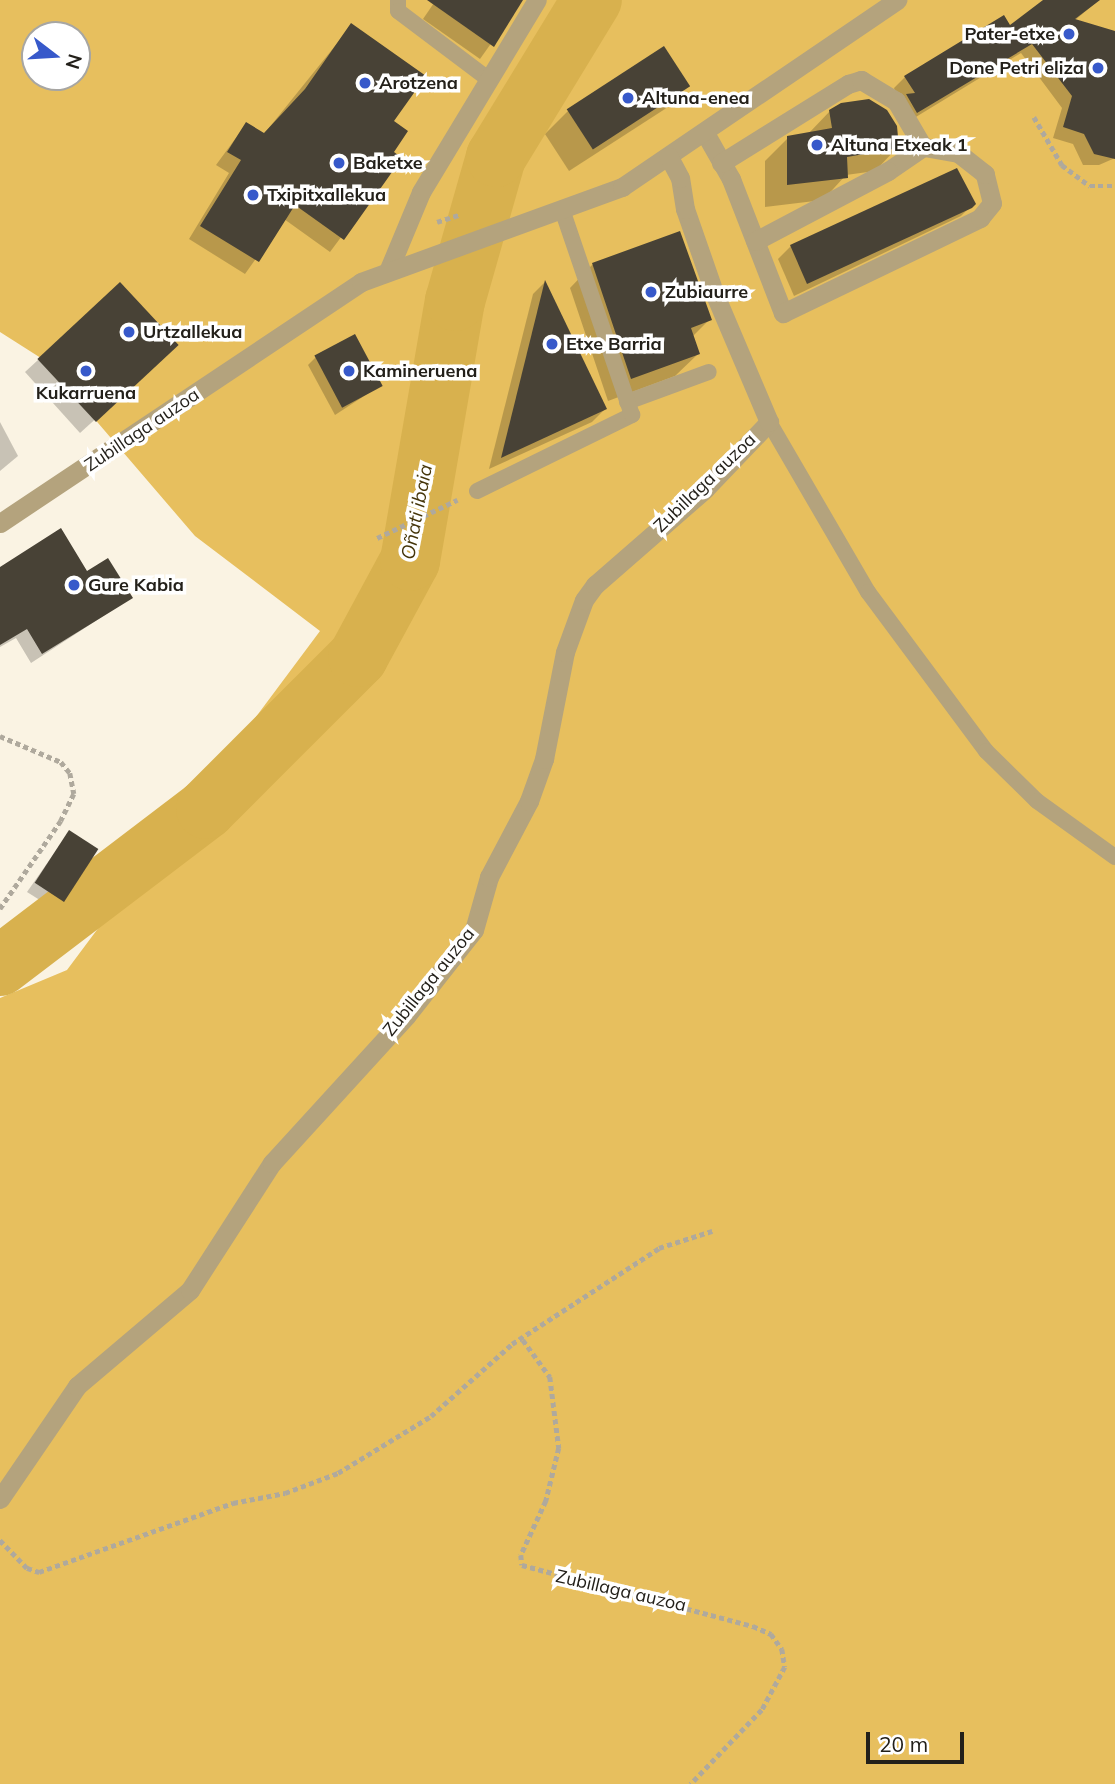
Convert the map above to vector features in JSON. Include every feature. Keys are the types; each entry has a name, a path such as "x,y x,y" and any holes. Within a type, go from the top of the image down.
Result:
{"street":[{"path":"389,269 421,192 487,78 537,0"},
{"name":"Zubillaga auzoa","path":"0,523 286,330 389,269 622,187 670,157 897,0"},
{"path":"721,163 848,83 861,80 896,101 923,147"},
{"path":"705,133 755,241 783,313 980,218 992,203 985,174 958,153 923,147 888,172 755,241"},
{"name":"Zubillaga auzoa","path":"0,1499 77,1386 190,1290 281,1153 407,1015 474,930 489,877 537,779 555,719 565,652 584,600 594,585 705,489 769,422 715,295 685,209 680,178 670,157"}],"lane":[{"path":"398,0 398,11 487,78"},
{"path":"477,491 632,415 558,211"},
{"path":"627,402 709,372"},
{"name":"Zubillaga auzoa","path":"769,422 879,608 986,751 1037,801 1115,857"}],"path":[{"path":"1034,117 1062,165 1090,186 1106,190 1115,186"},
{"path":"377,538 477,491"},
{"path":"0,736 61,762 70,773 74,794 54,833 0,909"},
{"path":"0,1540 27,1568 39,1572 233,1503 311,1485 365,1460 431,1416 499,1355 659,1248 712,1231"},
{"name":"Zubillaga auzoa","path":"523,1340 550,1377 559,1448 546,1501 521,1555 522,1565 753,1626 771,1634 782,1649 785,1667 762,1710 691,1784"}],"shaded area":[{"path":"0,0 1115,0 1115,1784 0,1784 0,998 67,970 320,631 195,536 44,360 0,332"}],"building":[{"path":"427,0 523,0 494,47"},
{"path":"1043,0 1100,0 1075,19 1115,31 1115,159 1094,154 1084,134 1063,127 1072,96 1032,44 917,113 906,94 915,93 904,76 1004,15 1010,25"},
{"path":"351,23 426,76 394,121 408,131 394,152 402,158 344,240 295,205 259,262 200,226 241,160 227,152 246,122 264,133 305,89"},
{"name":"Altuna-enea","path":"664,46 690,86 593,149 567,109"},
{"path":"869,99 887,110 897,126 899,148 847,157 848,178 787,185 787,136 832,128 829,110 841,103"},
{"path":"957,168 976,204 972,208 807,284 790,245"},
{"name":"Zubiaurre","path":"680,231 712,320 691,328 700,354 631,379 592,263"},
{"name":"Etxe Barria","path":"545,280 607,409 501,458"},
{"path":"120,282 179,345 96,422 37,359"},
{"name":"Kamineruena","path":"355,334 383,386 342,408 314,356"},
{"name":"Gure Kabia","path":"61,528 87,571 108,558 133,598 42,654 27,629 0,645 0,567"},
{"path":"69,830 98,849 64,902 35,883"}],"waterway":[{"name":"Oñati ibaia","path":"0,966 206,809 358,657 410,561 455,301 496,157 592,0"}],"place":[{"name":"Pater-etxe","path":"1069,34"},
{"name":"Done Petri eliza","path":"1098,68"},
{"name":"Arotzena","path":"365,83"},
{"name":"Altuna-enea","path":"628,98"},
{"name":"Altuna Etxeak 1","path":"817,145"},
{"name":"Baketxe","path":"339,163"},
{"name":"Txipitxallekua","path":"253,195"},
{"name":"Zubiaurre","path":"651,292"},
{"name":"Urtzallekua","path":"129,332"},
{"name":"Etxe Barria","path":"552,344"},
{"name":"Kukarruena","path":"86,371"},
{"name":"Kamineruena","path":"349,371"},
{"name":"Gure Kabia","path":"74,585"}]}
